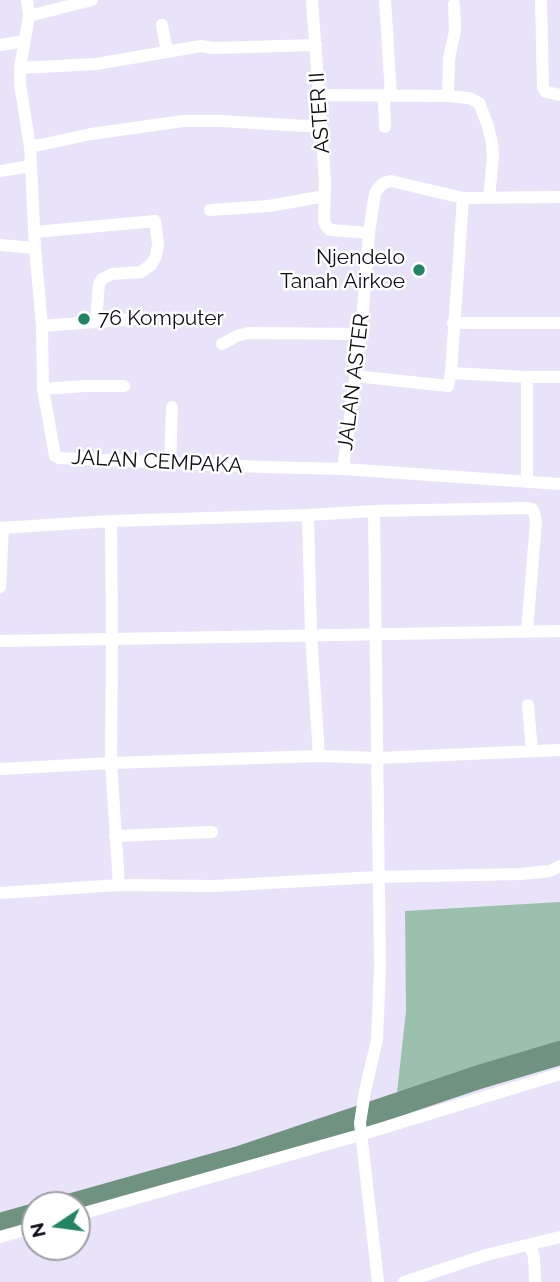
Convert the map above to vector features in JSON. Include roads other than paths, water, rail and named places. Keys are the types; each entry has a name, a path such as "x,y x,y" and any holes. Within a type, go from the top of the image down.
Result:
{"street":[{"name":"JALAN CEMPAKA","path":"27,0 29,16 20,84 30,147 44,390 56,457 344,469 560,484"},
{"path":"29,16 92,0"},
{"name":"ASTER II","path":"312,0 322,127 324,221 330,230 369,233"},
{"path":"385,0 385,127"},
{"path":"541,0 543,88 546,92 560,95"},
{"path":"448,96 449,59 455,32 454,4"},
{"path":"162,24 167,52"},
{"path":"0,45 25,36"},
{"path":"20,68 96,64 201,46 213,48 316,45"},
{"path":"319,95 448,96 469,98 479,103 492,143 489,198"},
{"path":"30,147 91,134 183,121 322,127"},
{"path":"0,171 31,166"},
{"name":"JALAN ASTER","path":"344,469 361,334 369,233 375,193 379,187 384,183 397,182 463,198 560,197"},
{"path":"210,210 269,206 325,196"},
{"path":"355,376 448,386 463,198"},
{"path":"35,232 155,220 158,244 151,265 141,272 112,274 102,279 99,284 96,321"},
{"path":"0,245 35,248"},
{"path":"42,326 133,319"},
{"path":"453,323 560,323"},
{"path":"222,344 248,333 361,334"},
{"path":"451,373 560,377"},
{"path":"527,377 527,482"},
{"path":"44,390 124,386"},
{"path":"170,463 172,407"},
{"path":"0,587 1,528 111,521 522,507 532,509 536,515 527,632"},
{"path":"374,511 380,968 377,1040 365,1091 360,1129 378,1282"},
{"path":"308,515 311,635 319,756"},
{"path":"111,521 111,763 119,884"},
{"path":"0,641 560,631"},
{"path":"528,705 532,751"},
{"path":"0,769 111,763 319,756 378,758 560,750"},
{"path":"115,836 212,832"},
{"path":"0,893 119,884 214,886 377,877 521,874 550,871 560,866"},
{"path":"91,1211 360,1129 560,1074"},
{"path":"0,1237 21,1231"},
{"path":"404,1282 461,1263 560,1237"},
{"path":"530,1245 534,1257 535,1282"}],"waterway":[{"path":"91,1200 239,1158 479,1077 560,1053"},
{"path":"0,1225 21,1219"}],"place":[{"name":"Njendelo Tanah Airkoe","path":"419,270"},
{"name":"76 Komputer","path":"84,319"}]}
